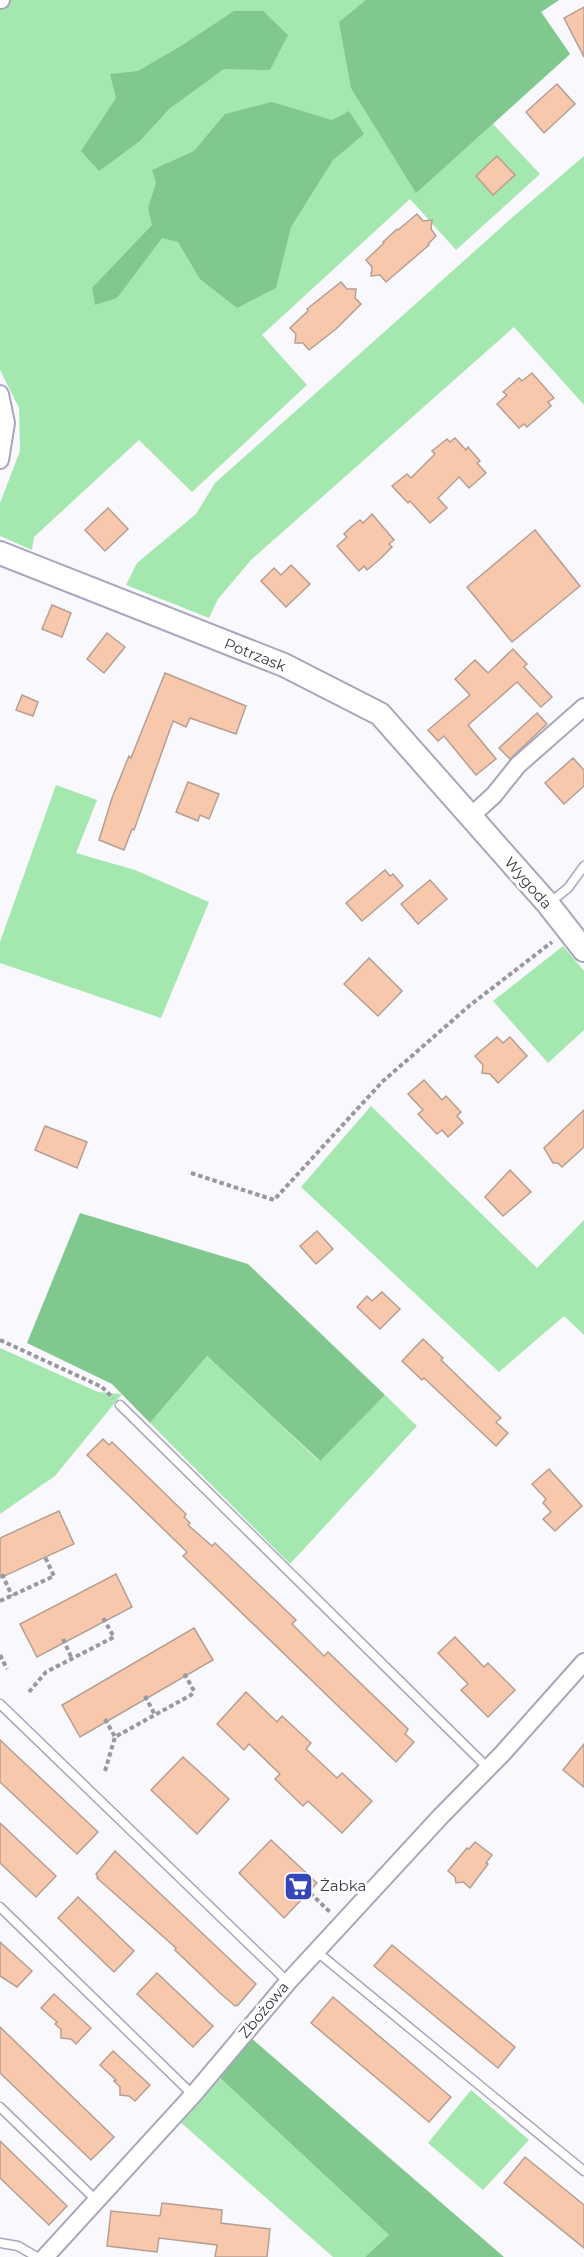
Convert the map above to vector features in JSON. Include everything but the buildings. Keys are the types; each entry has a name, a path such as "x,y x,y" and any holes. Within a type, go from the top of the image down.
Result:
{"street":[{"path":"0,394 6,423 0,460"},
{"name":"Potrzask","path":"0,554 284,665 380,714 471,816"},
{"path":"471,816 494,795 519,765 584,707"},
{"name":"Wygoda","path":"471,816 548,904 584,950"},
{"name":"Zbożowa","path":"45,2257 193,2095 288,1982 433,1824 482,1762 584,1662"}],"lane":[{"path":"548,904 568,888 584,866"},
{"path":"120,1405 482,1762"},
{"path":"0,1704 288,1982"},
{"path":"0,1907 193,2095"},
{"path":"316,1952 584,2171"},
{"path":"0,2107 96,2200"},
{"path":"0,2243 18,2246 37,2257"}],"path":[{"path":"191,1173 274,1200 382,1082 470,1006 567,930"},
{"path":"0,1340 102,1387 120,1405"},
{"path":"0,1601 54,1576 44,1555"},
{"path":"2,1574 12,1596"},
{"path":"29,1692 46,1672 114,1637 103,1618"},
{"path":"63,1639 72,1659"},
{"path":"0,1655 6,1669"},
{"path":"105,1771 115,1737 191,1695 194,1691 184,1673"},
{"path":"145,1696 155,1715"},
{"path":"105,1719 115,1737"},
{"path":"310,1893 333,1914"}],"green space":[{"path":"10,0 559,0 541,12 570,54 493,124 540,174 456,250 410,199 262,335 307,385 192,492 139,440 34,537 32,550 0,536 0,503 20,451 19,408 0,370 0,7"},
{"path":"366,0 559,0 541,12 570,54 416,193 351,88 339,22"},
{"path":"234,11 263,11 288,35 270,70 224,69 169,109 140,141 99,171 81,151 116,98 110,74 138,71"},
{"path":"272,102 332,120 349,111 364,134 333,160 291,227 276,288 237,308 200,279 178,242 162,238 117,298 95,305 92,288 152,225 148,208 156,183 152,170 194,151 225,114"},
{"path":"584,156 584,405 514,327 251,560 218,599 209,618 126,585 137,563 196,514 215,483"},
{"path":"56,785 97,800 76,853 135,870 209,902 161,1018 0,963 0,942"},
{"path":"563,946 584,971 584,1030 548,1063 493,1001"},
{"path":"371,1106 537,1268 584,1220 584,1335 564,1316 499,1372 301,1187"},
{"path":"80,1213 248,1264 385,1395 320,1461 207,1356 150,1423 112,1384 27,1343"},
{"path":"0,1348 98,1392 122,1394 55,1476 0,1514"},
{"path":"207,1356 319,1461 385,1395 417,1426 290,1564 150,1423"},
{"path":"251,2038 504,2257 365,2257 389,2235 218,2076"},
{"path":"218,2076 390,2236 365,2257 333,2257 178,2120"},
{"path":"471,2090 529,2140 483,2190 428,2143"}],"place":[{"name":"Żabka","path":"299,1886"}]}
